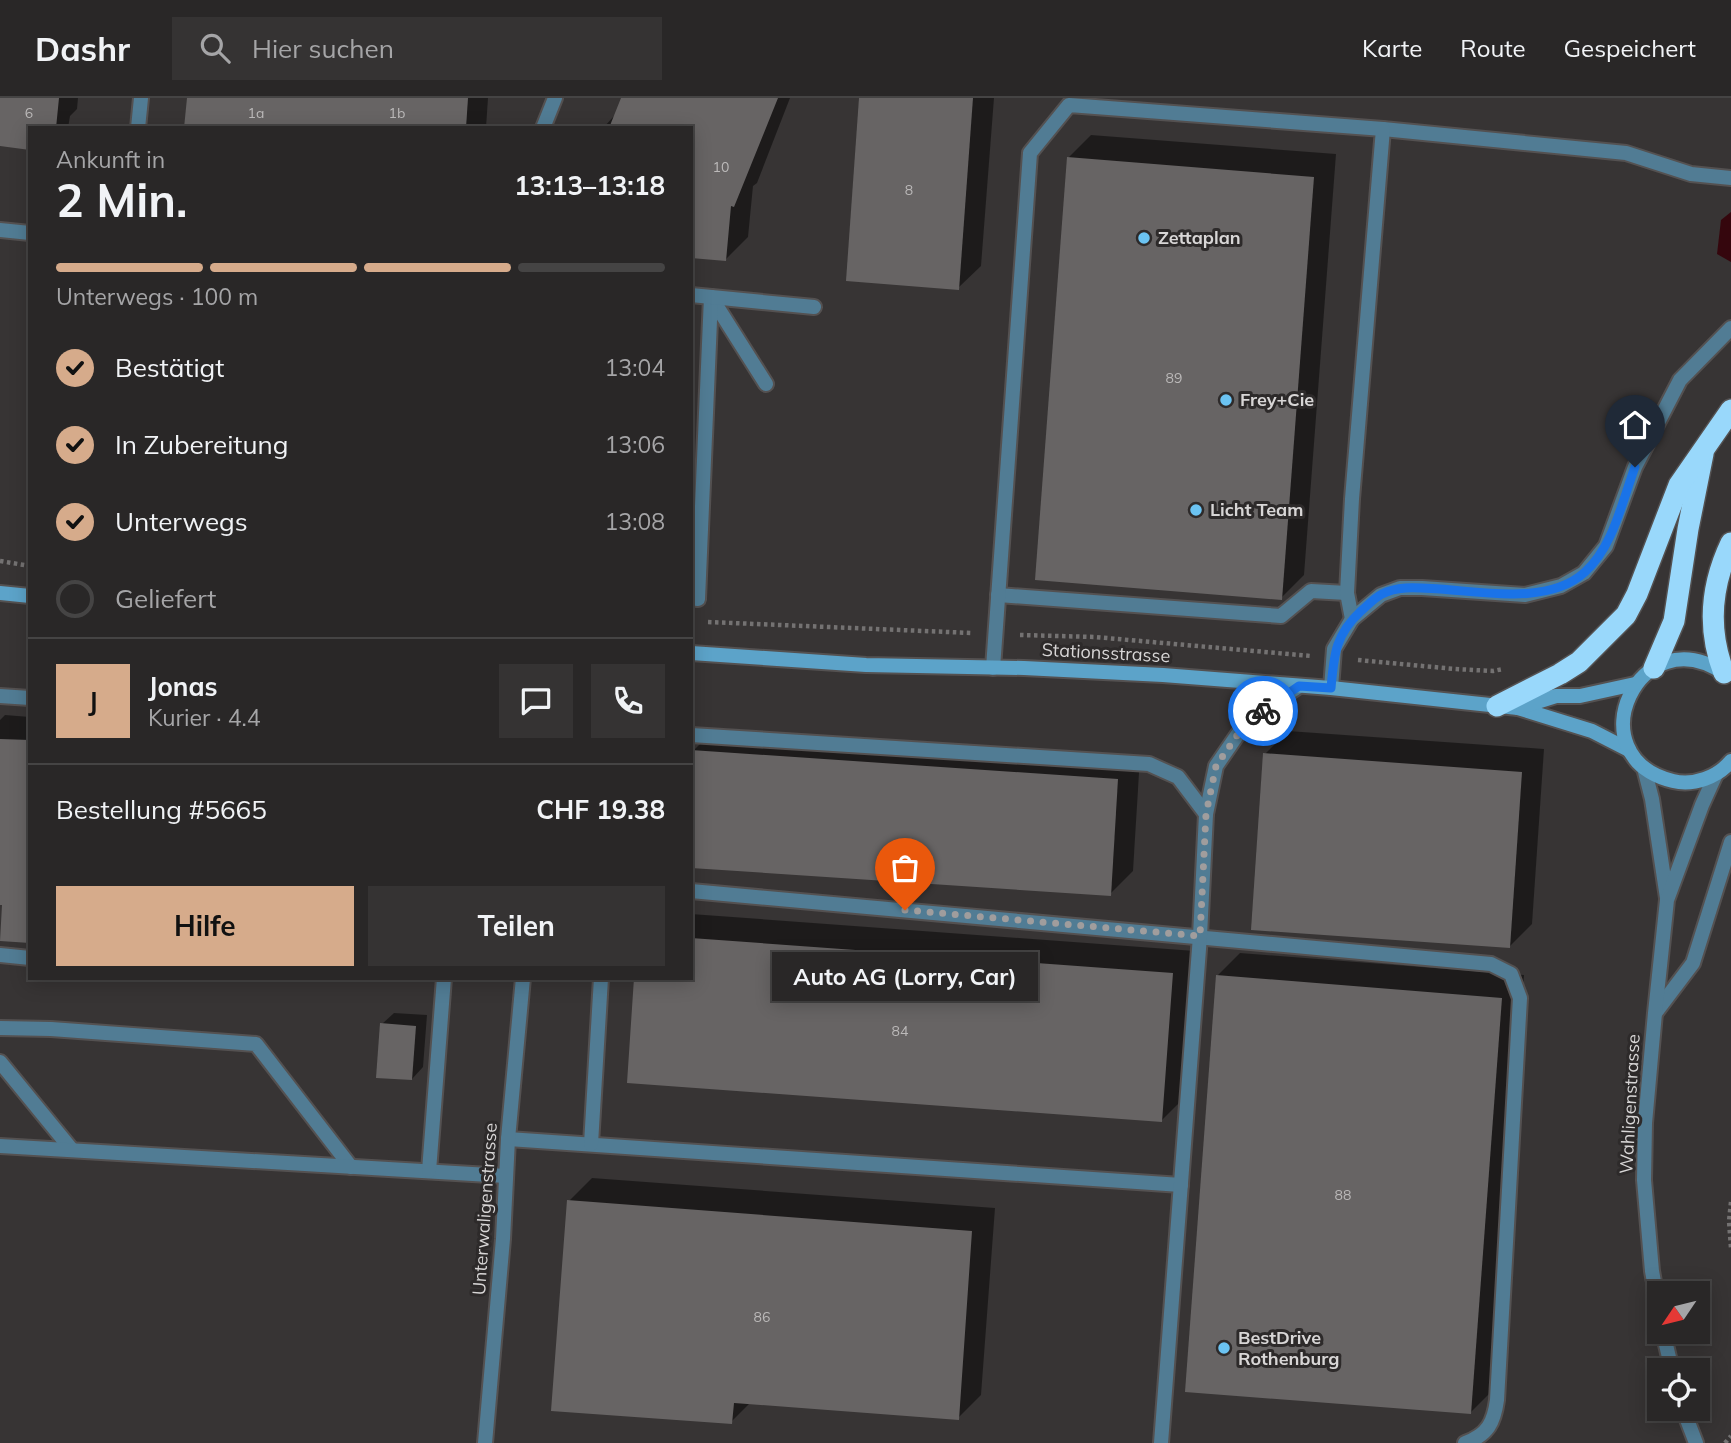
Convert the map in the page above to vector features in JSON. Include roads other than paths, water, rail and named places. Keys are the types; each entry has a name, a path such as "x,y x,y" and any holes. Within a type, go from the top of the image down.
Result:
{"highway":[{"path":"1507,707 1579,662 1626,615 1637,594 1679,485 1731,410"},
{"path":"1654,668 1674,621 1703,452"},
{"path":"1727,677 1717,653 1712,614 1715,589 1731,543"}],"main road":[{"path":"0,593 28,596"},
{"name":"Stationsstrasse","path":"693,653 866,665 1163,675 1331,688 1507,707 1592,731 1629,750"},
{"path":"1727,677 1713,667 1689,660 1676,660 1643,675 1627,698 1623,714 1625,739 1629,750 1644,768 1660,778 1679,783 1699,781 1716,774 1731,761"},
{"name":"Stationsstrasse","path":"1507,707 1556,696 1580,696 1635,684"}],"street":[{"path":"138,126 141,98"},
{"path":"544,126 555,98"},
{"path":"993,668 1030,153 1069,105 1383,129 1626,153 1691,173 1731,178"},
{"path":"1352,619 1347,593 1352,499 1383,129"},
{"path":"0,230 28,233"},
{"path":"693,295 814,307"},
{"path":"711,297 766,384"},
{"path":"695,598 711,297"},
{"path":"1331,688 1334,649 1352,619 1381,595 1399,588 1525,594 1561,586 1584,573 1606,546 1635,467 1680,380 1731,328"},
{"path":"998,596 1281,616 1311,590 1347,593"},
{"path":"1161,1443 1200,936 1206,814 1216,766 1238,734 1261,712 1299,686"},
{"path":"0,696 28,698"},
{"path":"693,735 1149,764 1178,777 1206,814"},
{"name":"Wahligenstrasse","path":"1644,768 1652,799 1667,900"},
{"name":"Wahligenstrasse","path":"1655,1281 1644,1180 1645,1123 1667,900 1716,774"},
{"path":"1655,1013 1693,962 1731,842"},
{"path":"693,891 1491,964 1511,974 1520,998 1497,1399 1494,1418 1486,1432 1465,1443"},
{"path":"0,955 28,958"},
{"path":"429,1171 444,980"},
{"name":"Unterwaligenstrasse","path":"485,1443 523,980"},
{"path":"591,1144 601,980"},
{"path":"0,1028 51,1028 256,1044 351,1167"},
{"path":"0,1062 72,1150"},
{"path":"508,1139 1181,1185"},
{"path":"0,1146 506,1176"},
{"path":"1688,1421 1696,1443"}],"place":[{"name":"Zettaplan","path":"1144,238"},
{"name":"Frey+Cie","path":"1226,400"},
{"name":"Licht Team","path":"1196,510"},
{"name":"Auto AG (Lorry, Car)","path":"905,910"},
{"name":"BestDrive Rothenburg","path":"1224,1348"}]}
